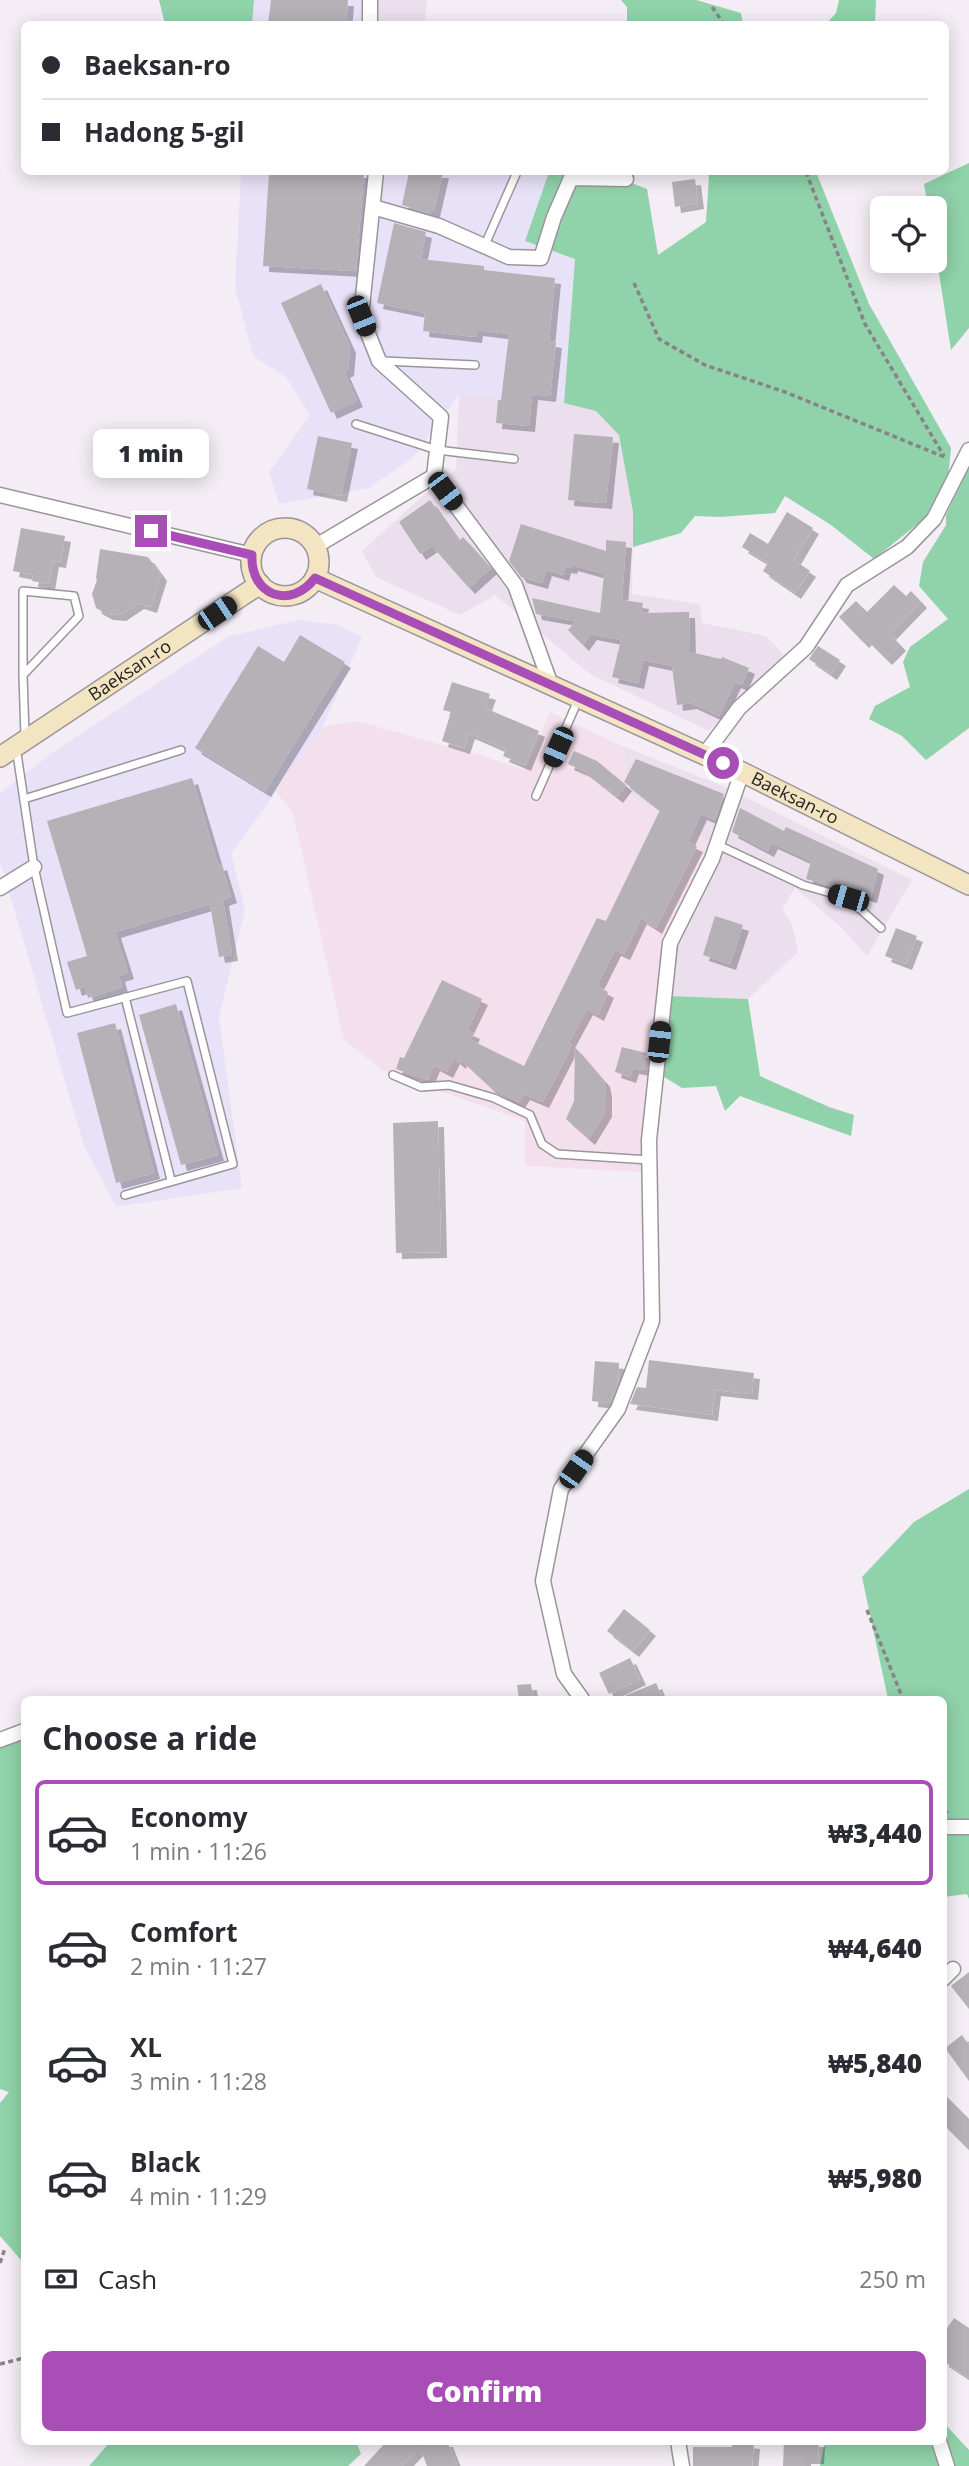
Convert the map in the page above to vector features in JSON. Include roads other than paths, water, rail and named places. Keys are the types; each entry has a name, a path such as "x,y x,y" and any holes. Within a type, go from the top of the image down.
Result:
{"main road":[{"path":"281,528 301,531 316,546 319,568 309,587 289,596 278,595 260,584 254,576 252,555 262,537 281,528"},
{"name":"Baeksan-ro","path":"315,578 705,754 969,885"},
{"name":"Baeksan-ro","path":"14,748 260,584"}],"street":[{"path":"370,0 370,21"},
{"path":"376,175 361,316 379,361 441,417 433,476 515,586 551,685"},
{"path":"373,207 439,226 509,257 541,258 554,217 571,178 626,179"},
{"path":"705,754 739,708 806,647 847,586 907,547 934,519 969,450"},
{"path":"316,546 433,476"},
{"path":"0,495 252,555"},
{"path":"580,1696 564,1674 543,1581 562,1489 618,1409 652,1321 649,1140 670,943 717,844 742,772"},
{"path":"0,888 34,867"},
{"path":"0,1740 21,1732"},
{"path":"947,1827 969,1827"},
{"path":"679,2445 682,2466"},
{"path":"940,2445 947,2466"}],"lane":[{"path":"484,247 516,175"},
{"path":"379,361 475,365"},
{"path":"356,424 437,450 514,459"},
{"path":"23,675 79,616 74,596 23,591 23,675 14,748 34,867 67,1013 187,981 233,1164 125,1195"},
{"path":"536,796 579,698"},
{"path":"24,799 181,750"},
{"path":"717,844 803,885 848,898 881,928"},
{"path":"125,997 171,1180"},
{"path":"393,1075 421,1087 449,1085 494,1098 530,1115 542,1144 557,1154 649,1160"}]}
